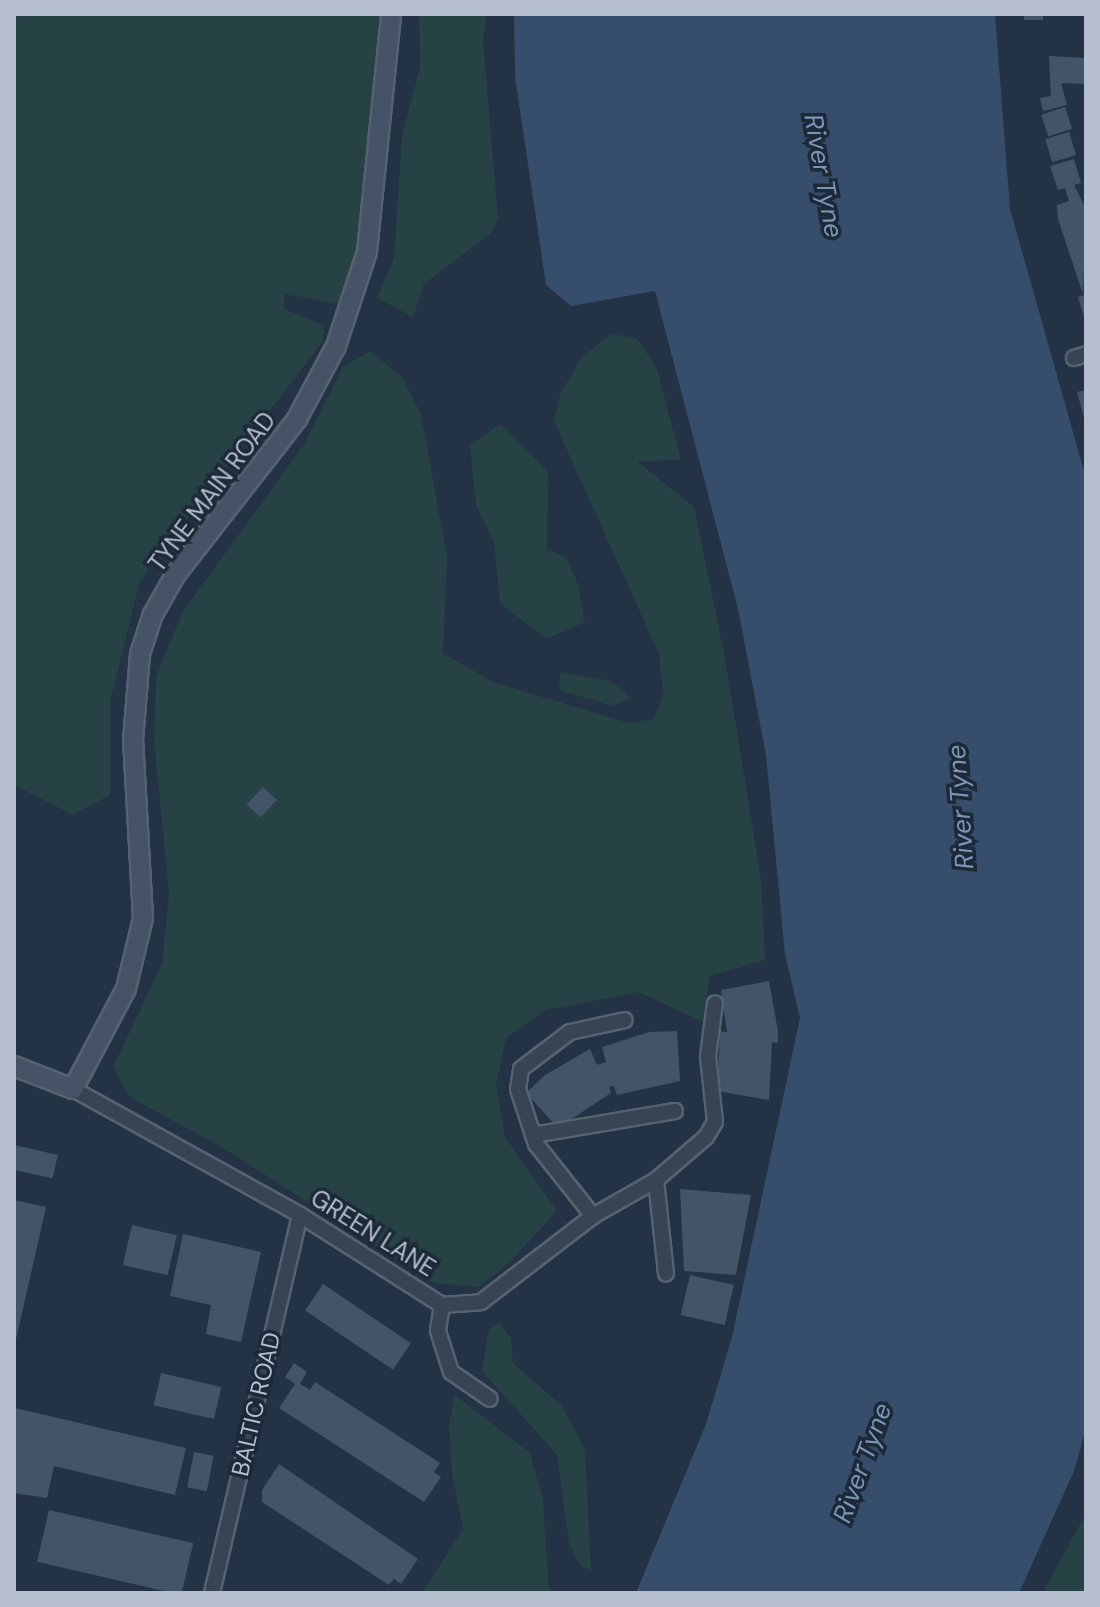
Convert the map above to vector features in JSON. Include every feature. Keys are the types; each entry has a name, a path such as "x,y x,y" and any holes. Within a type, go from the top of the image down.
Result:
{"street":[{"name":"TYNE MAIN ROAD","path":"73,1089 126,989 143,918 133,741 140,654 152,616 176,574 297,419 336,346 367,252 391,14"},
{"name":"GREEN LANE","path":"14,1066 73,1089 300,1215 442,1305 481,1302 593,1216 656,1180 706,1137 715,1122 708,1056 715,1003"},
{"path":"593,1216 533,1135 518,1089 521,1069 570,1032 625,1020"},
{"path":"533,1135 675,1111"},
{"path":"656,1180 666,1273"},
{"name":"BALTIC ROAD","path":"212,1593 300,1215"},
{"path":"442,1305 438,1331 451,1372 490,1399"}],"green space":[{"path":"14,14 379,14 362,232 346,290 340,304 285,294 284,309 324,325 323,341 140,581 110,702 110,795 73,815 14,785"},
{"path":"419,14 487,14 483,40 498,218 491,233 424,284 413,317 377,298 394,259 402,136 420,67"},
{"path":"611,334 637,338 657,369 681,460 637,461 694,507 723,648 761,878 765,960 710,976 702,1022 639,992 546,1010 506,1038 496,1085 505,1137 557,1211 509,1263 479,1287 434,1283 223,1148 130,1097 113,1067 162,964 169,893 154,742 156,677 182,613 303,446 343,367 370,351 402,377 421,414 447,557 443,653 493,682 629,723 654,719 663,693 659,654 554,421 560,394 581,358"},
{"path":"500,424 548,471 547,549 565,557 577,581 585,622 546,639 500,603 494,542 476,506 470,445"},
{"path":"560,672 611,681 631,698 613,706 559,690"},
{"path":"499,1323 511,1338 513,1363 561,1405 585,1449 591,1571 580,1565 569,1544 557,1455 482,1371 489,1329"},
{"path":"455,1395 530,1453 543,1499 549,1593 422,1593 463,1529 452,1474 449,1423"},
{"path":"1086,1513 1086,1593 1044,1593 1046,1587"}],"water":[{"name":"River Tyne","path":"514,14 995,14 1010,209 1086,478 1086,1428 1074,1471 1019,1593 636,1593 706,1424 732,1337 800,1018 785,954 766,755 738,609 655,291 571,306 546,285 515,77"}],"building":[{"path":"1024,14 1043,14 1043,20 1024,20"},
{"path":"1049,56 1086,58 1086,84 1061,83 1067,105 1043,111 1040,98 1051,96"},
{"path":"1065,107 1072,129 1048,137 1041,115"},
{"path":"1069,132 1076,155 1052,162 1045,139"},
{"path":"1074,159 1081,183 1074,185 1086,209 1083,294 1058,219 1057,205 1069,201 1065,188 1058,190 1050,166"},
{"path":"1086,294 1086,320 1085,320 1078,297"},
{"path":"1086,390 1086,421 1085,421 1077,392"},
{"path":"263,787 277,800 261,818 247,805"},
{"path":"769,981 778,1043 772,1042 769,1100 717,1091 720,1031 727,1032 721,990"},
{"path":"677,1031 680,1081 617,1095 614,1086 609,1087 611,1093 558,1128 526,1093 545,1075 590,1049 597,1065 606,1062 602,1047 649,1032"},
{"path":"14,1145 58,1155 52,1179 14,1170"},
{"path":"680,1189 751,1195 736,1275 684,1271"},
{"path":"14,1200 46,1207 15,1344 14,1344"},
{"path":"132,1225 177,1235 168,1275 123,1265"},
{"path":"183,1234 261,1252 241,1342 206,1334 211,1305 170,1296"},
{"path":"690,1275 734,1285 725,1325 681,1315"},
{"path":"323,1284 411,1343 393,1370 305,1311"},
{"path":"294,1363 307,1372 300,1384 310,1390 315,1382 440,1463 434,1472 441,1477 424,1502 279,1408 295,1384 285,1377"},
{"path":"161,1373 221,1387 214,1419 154,1405"},
{"path":"15,1408 186,1448 175,1495 54,1466 47,1498 14,1493"},
{"path":"194,1452 214,1456 207,1491 187,1487"},
{"path":"279,1464 418,1559 401,1584 394,1579 389,1585 262,1502 262,1490"},
{"path":"49,1510 193,1543 182,1593 37,1562"}]}
